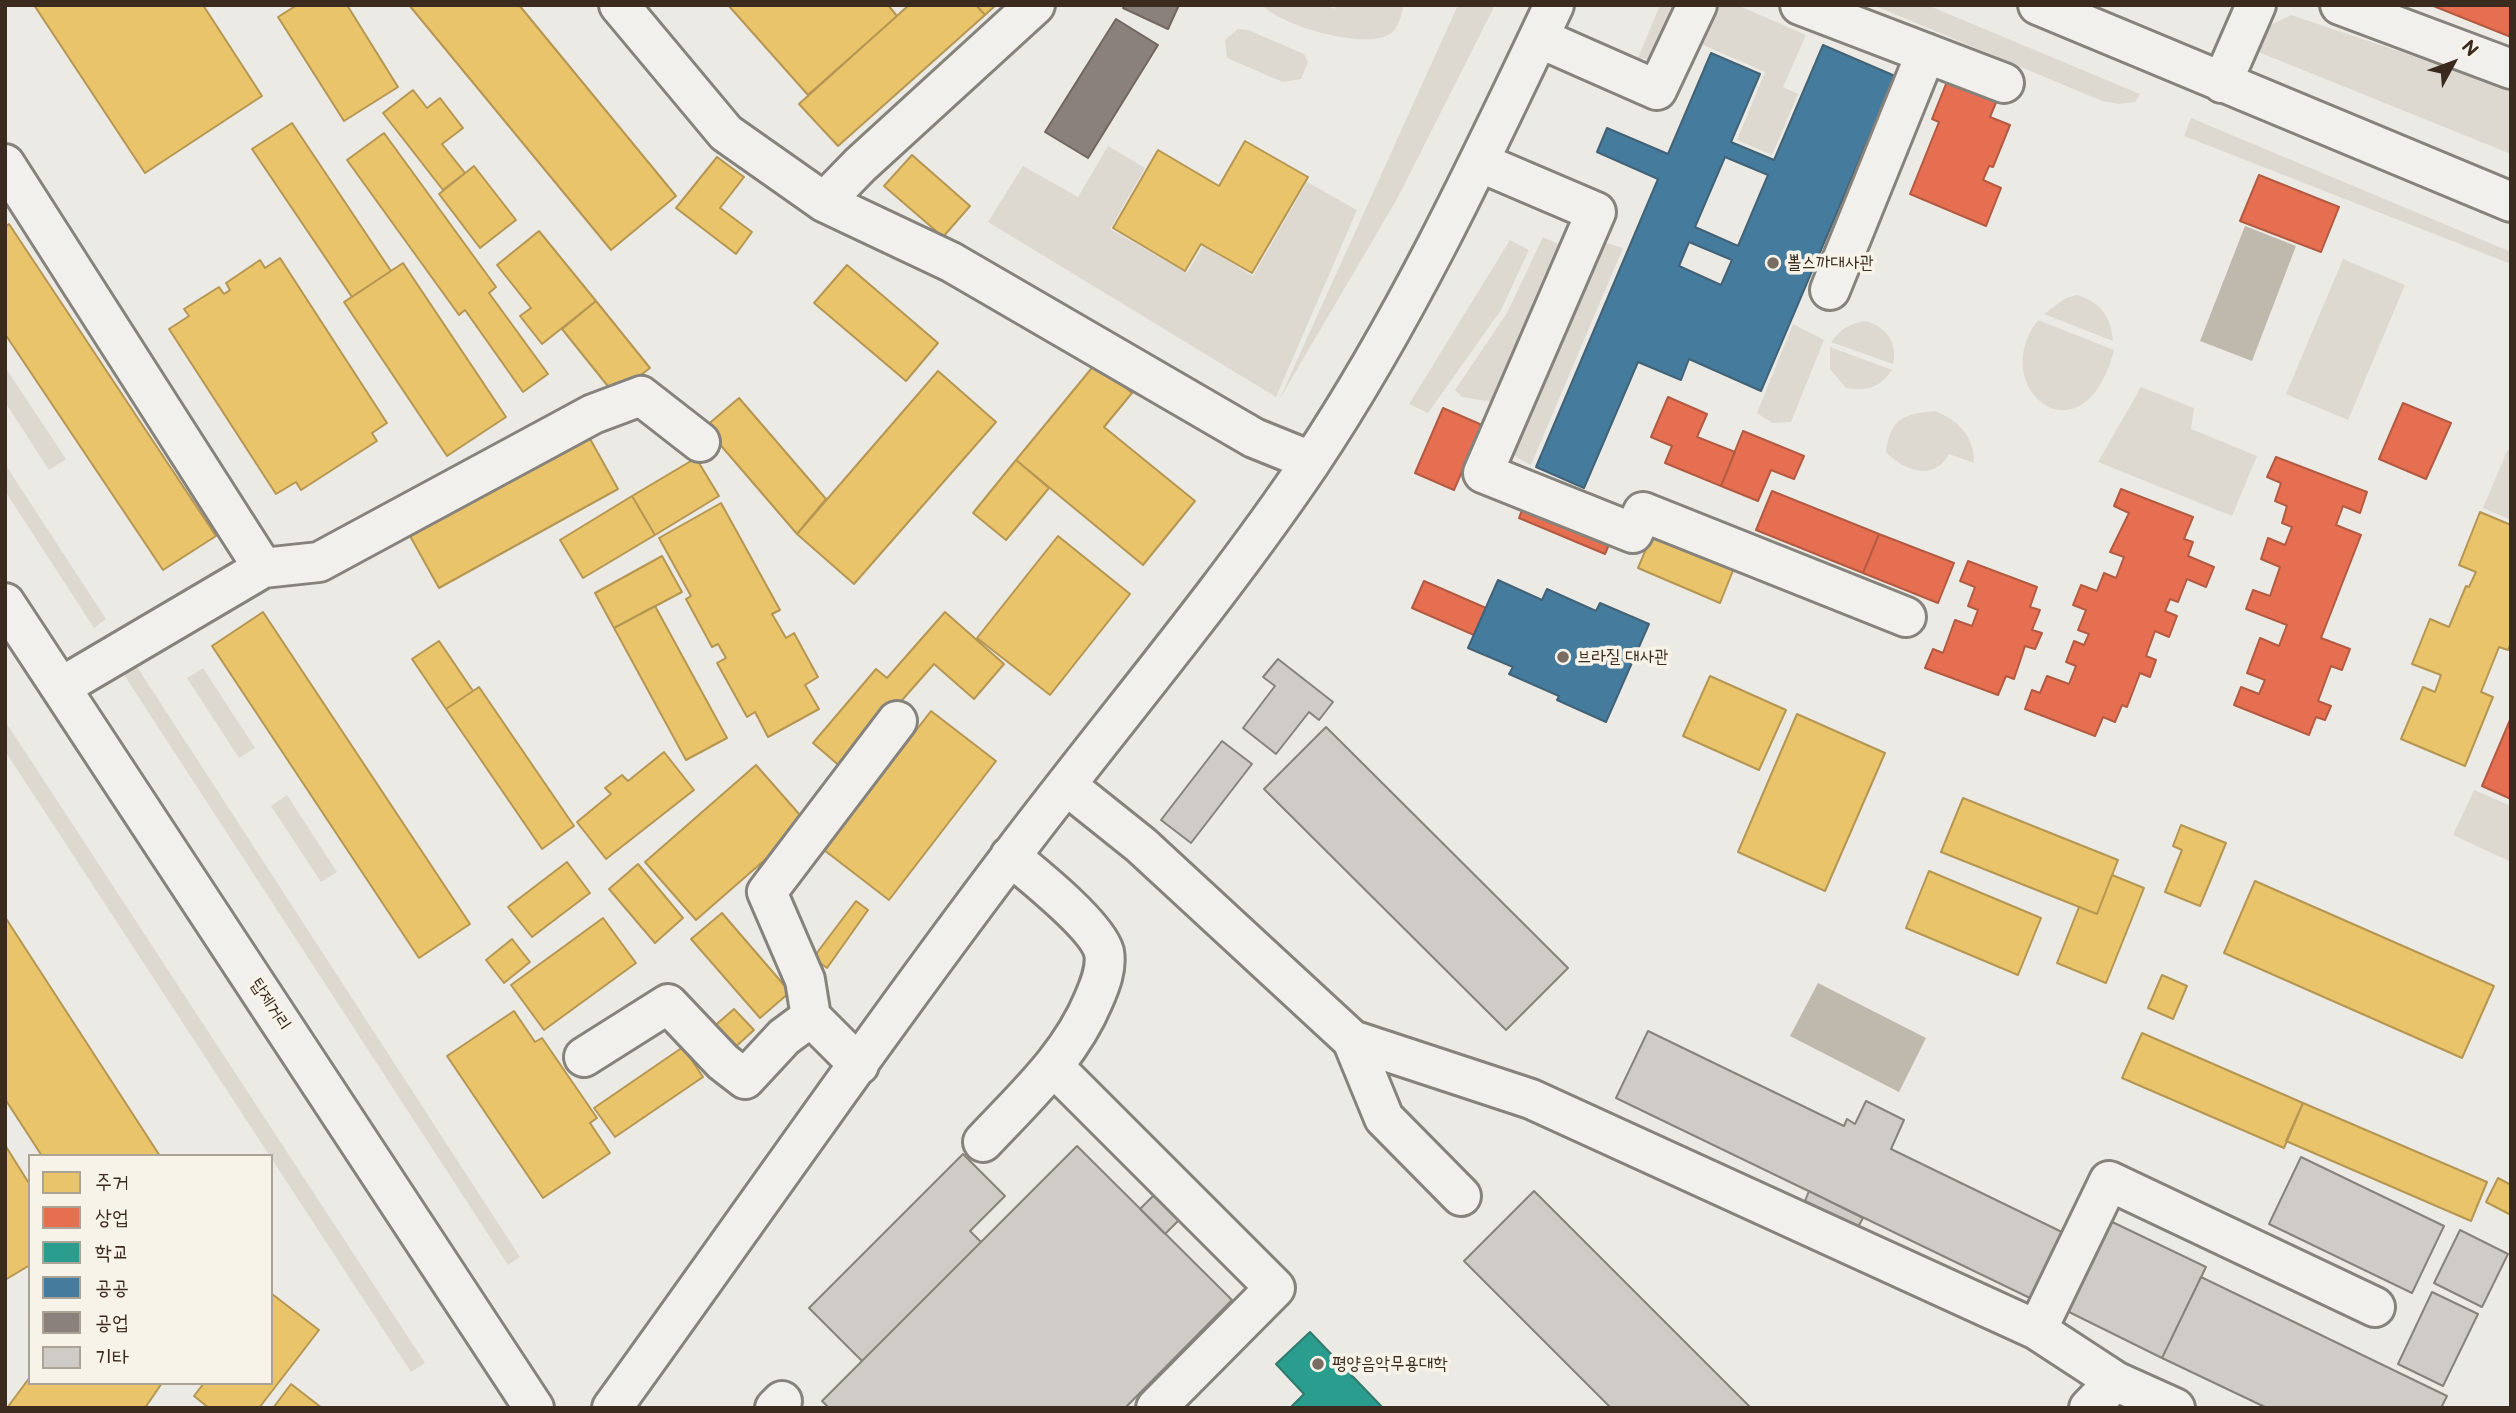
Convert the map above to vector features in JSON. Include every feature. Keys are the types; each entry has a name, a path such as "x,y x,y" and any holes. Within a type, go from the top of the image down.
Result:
{"street":[{"path":"619,5 726,133 824,202 951,262 1254,438 1311,461"},
{"path":"824,202 860,165 1035,5"},
{"path":"612,1408 1010,856 1228,575 1311,461 1375,358 1479,162 1546,22 1657,90 1697,5"},
{"path":"1800,5 2004,83"},
{"path":"2038,5 2511,202"},
{"path":"2222,83 2256,5"},
{"path":"2340,5 2511,69"},
{"path":"1830,290 1926,53"},
{"path":"1479,162 1596,212 1483,473 1633,533 1643,512 1906,617"},
{"path":"5,164 263,568"},
{"path":"61,687 263,568 319,562 593,414 641,396 700,443"},
{"name":"탑제거리","path":"5,603 534,1408"},
{"path":"859,1065 811,1017 805,980 766,892 897,721"},
{"path":"1066,785 1141,845 1352,1040 1531,1099 2037,1330 2102,1395 2175,1408"},
{"path":"983,1142 1054,1067 1082,1028 1103,978 1104,951 1084,923 1050,888 1010,856"},
{"path":"584,1058 668,1004 723,1062 746,1079 784,1037 811,1017"},
{"path":"1352,1040 1384,1118 1461,1196"},
{"path":"1054,1067 1275,1288 1156,1408"},
{"path":"2037,1330 2109,1181 2375,1307"}],"shaded area":[{"path":"1262,5 1325,5 1335,9 1336,5 1404,5 1398,25 1390,34 1362,39 1304,28 1286,21"},
{"path":"1458,5 1495,5 1397,199 1279,400"},
{"path":"1660,5 1678,5 1653,60 1638,58"},
{"path":"1720,5 1737,5 1806,35 1783,87 1798,94 1772,155 1737,140 1765,72 1703,45"},
{"path":"1873,5 1927,5 2140,94 2135,102 2119,104 2102,101"},
{"path":"2291,15 2511,89 2511,154 2251,49 2261,30"},
{"path":"1238,29 1248,30 1304,54 1308,62 1301,79 1283,82 1227,58 1225,40"},
{"path":"2191,118 2511,252 2511,264 2184,136"},
{"path":"1108,146 1145,168 1110,229 1187,273 1203,246 1253,276 1307,182 1357,210 1276,397 988,222 1023,166 1078,197"},
{"path":"2245,226 2296,246 2252,361 2200,341"},
{"path":"1543,237 1558,244 1532,303 1538,307 1492,402 1462,397 1455,390 1507,313"},
{"path":"1510,240 1529,250 1501,310 1428,413 1409,404"},
{"path":"1607,243 1623,248 1531,465 1516,457 1510,450 1598,246"},
{"path":"2343,259 2405,285 2348,420 2286,394"},
{"path":"2077,295 2092,302 2103,312 2110,325 2113,341 2044,314 2066,298"},
{"path":"2038,320 2114,350 2100,385 2082,404 2063,410 2045,405 2031,391 2023,370 2025,346"},
{"path":"1865,321 1879,327 1889,336 1894,349 1893,364 1831,342 1846,328"},
{"path":"1793,324 1824,340 1791,422 1772,423 1757,413"},
{"path":"1830,347 1892,370 1883,381 1872,387 1846,388 1830,369"},
{"path":"5,367 66,459 49,470 5,402"},
{"path":"2141,387 2194,408 2191,429 2257,456 2232,516 2098,462"},
{"path":"1935,411 1964,431 1971,445 1974,463 1949,454 1943,463 1935,468 1919,471 1901,464 1886,452 1891,432 1900,420 1914,414"},
{"path":"2511,448 2511,520 2483,508 2507,451"},
{"path":"5,464 106,619 94,628 5,491"},
{"path":"130,656 520,1257 508,1265 117,664"},
{"path":"203,668 255,748 239,758 187,678"},
{"path":"5,721 425,1363 411,1372 273,1161 273,1154 268,1154 5,751"},
{"path":"2474,790 2511,806 2511,862 2453,835"},
{"path":"287,795 337,872 321,882 271,806"},
{"path":"1818,983 1926,1038 1899,1092 1790,1036"}],"building: 주거":[{"path":"34,5 203,5 262,96 145,173"},
{"path":"297,5 347,5 398,87 344,121 278,17"},
{"path":"409,5 519,5 676,196 611,250"},
{"path":"728,5 888,5 897,16 808,95"},
{"path":"909,5 976,5 985,15 838,146 799,104"},
{"path":"976,5 996,5 985,15"},
{"path":"413,90 427,108 440,98 463,128 442,144 465,173 443,190 383,113"},
{"path":"292,123 391,271 352,297 252,149"},
{"path":"384,133 496,287 489,293 548,374 523,392 465,310 459,315 347,160"},
{"path":"1245,141 1308,177 1252,273 1201,244 1185,271 1113,228 1158,150 1219,186"},
{"path":"912,155 970,206 943,237 884,186"},
{"path":"717,157 744,177 720,208 752,232 736,254 676,208"},
{"path":"474,166 516,220 480,248 439,194"},
{"path":"9,224 216,536 163,570 5,334 5,227"},
{"path":"539,231 596,301 542,344 520,316 531,308 497,265"},
{"path":"280,258 387,423 372,433 377,441 301,490 296,482 276,494 169,329 189,316 184,309 219,287 224,294 230,290 226,283 260,260 265,268"},
{"path":"403,263 506,417 447,456 344,302"},
{"path":"847,265 938,343 906,381 814,303"},
{"path":"596,301 650,368 615,395 562,329"},
{"path":"1096,363 1132,393 1104,427 1195,501 1143,565 1016,460"},
{"path":"938,371 996,422 854,584 797,534"},
{"path":"739,398 826,499 797,534 705,427"},
{"path":"589,437 618,489 439,588 410,536"},
{"path":"696,458 719,496 655,535 632,496"},
{"path":"1016,460 1049,488 1006,540 973,513"},
{"path":"632,496 655,535 583,578 560,540"},
{"path":"721,503 780,610 772,614 786,638 794,633 818,677 805,685 819,709 768,737 755,712 747,717 717,663 726,658 718,644 712,647 686,599 691,596 659,538"},
{"path":"2480,512 2511,525 2511,642 2508,650 2499,647 2481,692 2493,697 2465,766 2401,739 2423,687 2435,692 2441,675 2412,664 2430,619 2449,627 2466,586 2469,587 2476,572 2459,565"},
{"path":"1655,528 1736,563 1720,603 1638,568"},
{"path":"1058,536 1130,594 1050,695 977,638"},
{"path":"662,556 682,592 614,628 595,593"},
{"path":"655,606 727,738 686,760 614,628"},
{"path":"263,612 470,924 419,958 212,646"},
{"path":"945,612 1004,664 974,699 934,664 842,768 813,743 876,669 887,678"},
{"path":"439,641 473,691 446,709 412,659"},
{"path":"1710,676 1786,710 1759,770 1683,736"},
{"path":"479,687 574,826 542,849 446,709"},
{"path":"931,711 996,761 889,900 824,850"},
{"path":"1797,714 1885,753 1825,891 1738,852"},
{"path":"664,752 694,790 606,859 577,822 611,794 605,788 622,775 628,781"},
{"path":"756,765 807,823 696,920 645,862"},
{"path":"1963,798 2118,860 2097,914 1941,852"},
{"path":"2181,825 2226,843 2200,906 2165,892 2182,850 2173,846"},
{"path":"567,862 590,893 532,937 508,907"},
{"path":"638,864 683,918 655,943 609,889"},
{"path":"1929,871 2041,918 2018,975 1906,928"},
{"path":"2112,875 2144,888 2106,983 2057,963 2079,907 2097,914"},
{"path":"2255,881 2494,986 2462,1058 2224,953"},
{"path":"856,901 868,910 827,968 813,958"},
{"path":"722,913 790,992 760,1018 691,939"},
{"path":"5,917 159,1154 41,1154 5,1099"},
{"path":"603,918 636,963 544,1030 511,985"},
{"path":"512,939 530,962 504,983 486,960"},
{"path":"2162,975 2187,986 2173,1019 2148,1008"},
{"path":"734,1009 754,1030 731,1051 711,1029"},
{"path":"514,1011 535,1042 542,1038 597,1118 590,1123 610,1153 543,1198 447,1056"},
{"path":"2142,1033 2303,1103 2284,1148 2122,1078"},
{"path":"683,1047 703,1077 615,1137 594,1108"},
{"path":"2303,1103 2487,1182 2471,1221 2286,1141"},
{"path":"5,1145 28,1182 28,1266 5,1280"},
{"path":"2498,1178 2511,1185 2511,1215 2486,1202"},
{"path":"273,1295 319,1330 259,1408 209,1408 194,1396 202,1385 273,1385"},
{"path":"28,1380 28,1385 161,1385 145,1408 7,1408"},
{"path":"291,1384 322,1408 273,1408"}],"building: 상업":[{"path":"2431,5 2511,5 2511,37"},
{"path":"1948,79 1997,100 1990,117 2010,125 1993,167 1989,166 1983,180 2001,188 1986,226 1910,194 1939,122 1932,119"},
{"path":"2259,175 2339,207 2321,252 2240,221"},
{"path":"1668,397 1707,414 1697,437 1735,452 1721,486 1665,463 1672,446 1651,437"},
{"path":"2403,403 2451,423 2426,479 2379,459"},
{"path":"1443,408 1482,425 1454,490 1415,473"},
{"path":"1743,431 1804,456 1794,479 1771,470 1758,501 1721,486"},
{"path":"2276,457 2367,492 2360,513 2343,506 2336,525 2361,535 2321,638 2350,649 2342,670 2331,666 2318,701 2331,706 2325,720 2316,717 2309,735 2234,705 2241,687 2259,694 2265,680 2247,673 2260,638 2279,646 2287,625 2246,609 2253,590 2270,596 2280,567 2261,559 2268,538 2285,545 2292,527 2282,523 2287,506 2275,501 2281,483 2267,477"},
{"path":"2121,489 2193,517 2184,539 2193,542 2188,556 2214,567 2206,587 2187,579 2178,602 2170,599 2165,611 2177,616 2169,637 2155,631 2146,656 2156,660 2150,677 2140,673 2127,707 2122,705 2115,722 2103,717 2095,736 2025,709 2032,690 2040,693 2047,676 2069,684 2076,666 2066,662 2074,641 2084,645 2089,634 2078,630 2086,610 2073,605 2081,585 2097,591 2104,573 2116,578 2124,557 2110,552 2129,513 2114,506"},
{"path":"1772,491 1879,534 1863,573 1756,530"},
{"path":"1524,505 1610,542 1605,554 1519,518"},
{"path":"1879,534 1954,563 1938,603 1863,573"},
{"path":"1968,561 2037,587 2030,607 2040,610 2032,630 2042,633 2035,649 2025,646 2014,679 2006,676 1998,695 1925,668 1933,649 1943,653 1955,620 1972,626 1978,610 1968,606 1975,587 1960,581"},
{"path":"1424,581 1486,608 1474,635 1412,608"},
{"path":"2511,721 2511,799 2482,786"}],"building: 학교":[{"path":"1310,1332 1383,1408 1291,1407 1304,1394 1276,1364"}],"building: 공공":[{"name":"뽈스까대사관","path":"1823,45 1895,76 1761,391 1689,359 1681,380 1638,362 1584,488 1536,467 1658,179 1597,152 1607,128 1668,154 1711,53 1760,74 1731,142 1774,160","holes":["1725,157 1768,175 1738,246 1695,227","1689,242 1732,260 1721,285 1679,266"]},
{"name":"브라질 대사관","path":"1498,580 1542,600 1547,589 1596,611 1600,603 1649,624 1606,722 1557,700 1559,696 1509,674 1513,667 1468,648"}],"building: 공업":[{"path":"1125,5 1179,5 1168,29 1123,8"},
{"path":"1116,19 1158,45 1088,158 1045,132"}],"building: 기타":[{"path":"1278,659 1333,702 1319,720 1309,712 1276,754 1243,728 1275,686 1263,677"},
{"path":"1326,727 1568,968 1506,1030 1264,789"},
{"path":"1222,741 1252,764 1191,843 1161,820"},
{"path":"1648,1031 1844,1126 1847,1119 1855,1124 1866,1101 1904,1120 1891,1149 2064,1233 2032,1299 1616,1098"},
{"path":"1077,1146 1232,1300 1125,1408 829,1408 822,1401"},
{"path":"963,1154 1005,1196 970,1231 981,1242 862,1361 809,1308"},
{"path":"2301,1157 2444,1226 2412,1293 2269,1224"},
{"path":"1534,1191 1751,1408 1611,1408 1464,1261"},
{"path":"1809,1191 1863,1218 1858,1227 1805,1201"},
{"path":"1157,1192 1182,1217 1165,1234 1140,1209"},
{"path":"2106,1219 2206,1267 2162,1358 2063,1309"},
{"path":"2460,1230 2508,1254 2482,1307 2434,1283"},
{"path":"2201,1277 2447,1396 2441,1408 2267,1408 2162,1358"},
{"path":"2432,1292 2478,1314 2443,1386 2398,1364"}],"place":[{"name":"뽈스까대사관","path":"1773,263"},
{"name":"브라질 대사관","path":"1563,657"},
{"name":"평양음악무용대학","path":"1318,1364"}]}
